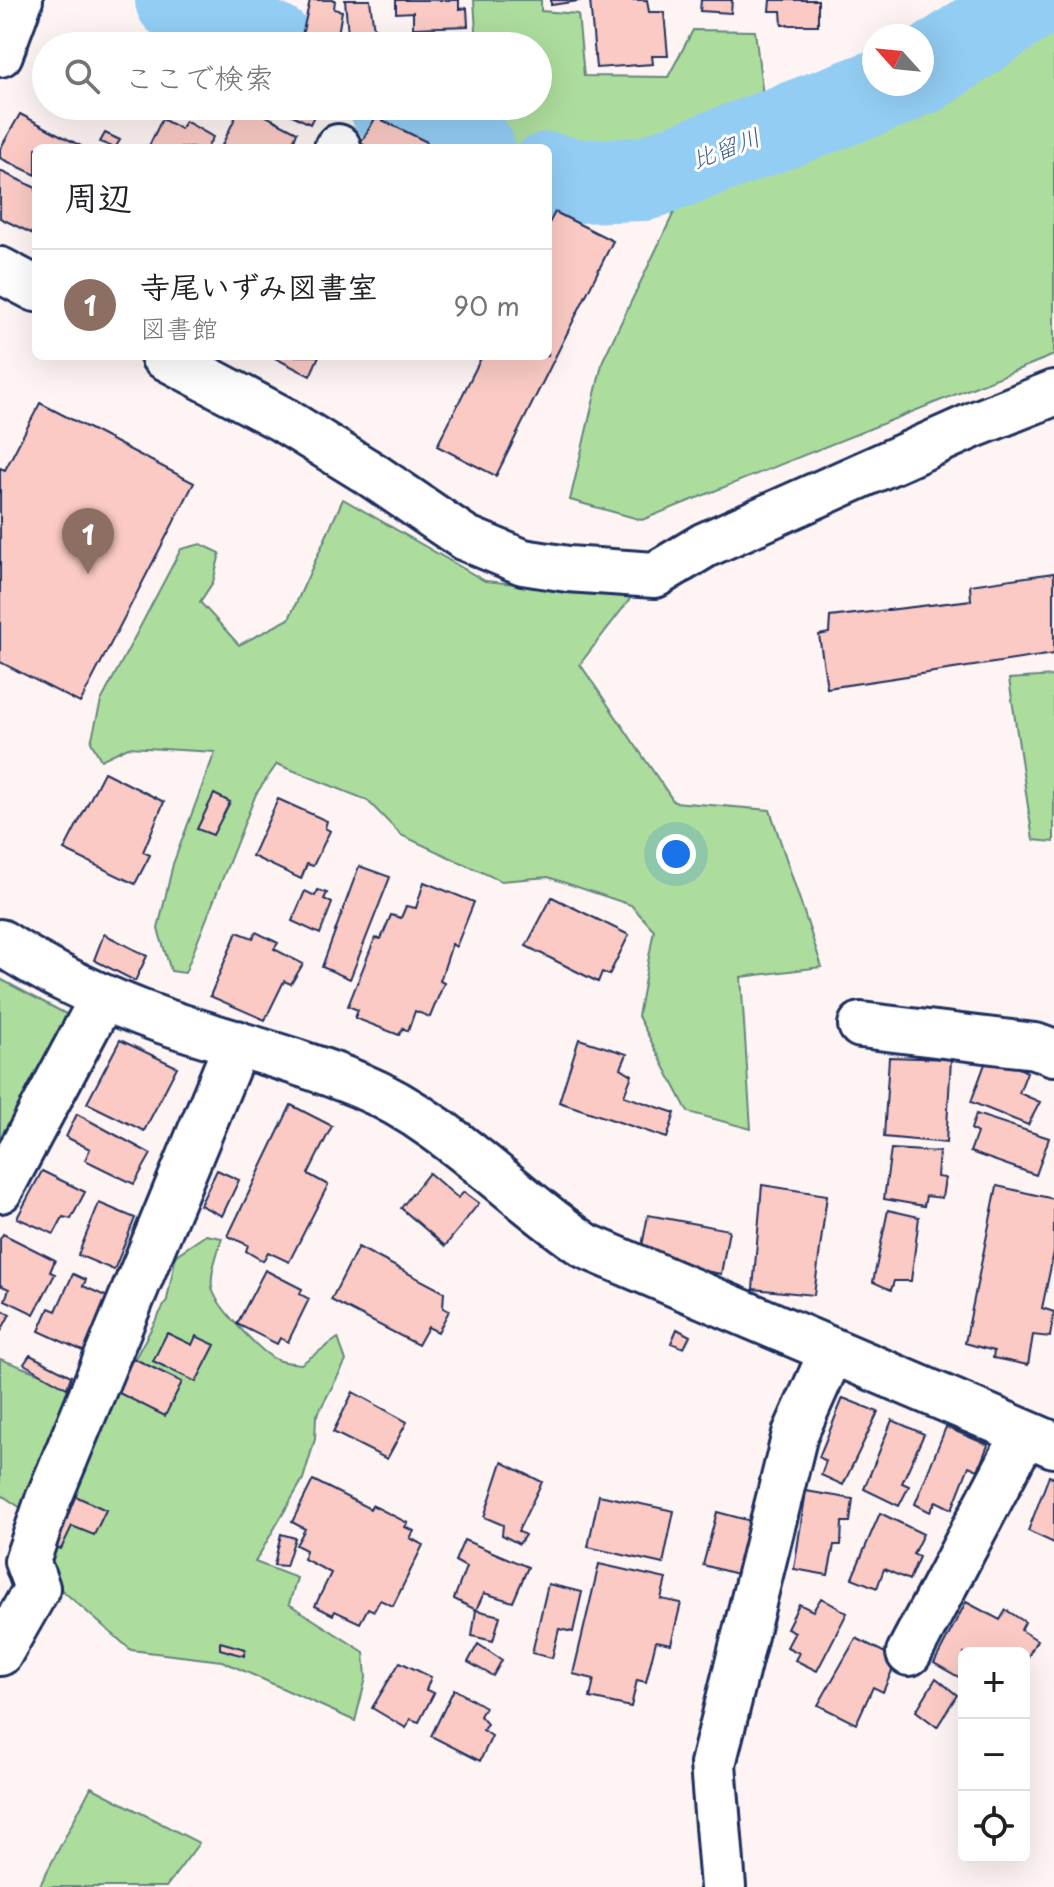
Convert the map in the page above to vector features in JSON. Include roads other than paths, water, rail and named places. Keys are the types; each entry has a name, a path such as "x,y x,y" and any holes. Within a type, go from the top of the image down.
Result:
{"street":[{"path":"0,54 20,0"},
{"path":"0,270 32,287"},
{"path":"181,360 221,369 282,419 465,538 523,562 568,569 655,575 705,545 976,424 1054,393"},
{"path":"0,942 37,966 103,997 158,1019 360,1086 406,1110 452,1140 548,1220 586,1246 1040,1439 909,1653"},
{"path":"0,1190 103,997"},
{"path":"861,1025 1035,1046 1054,1053"},
{"path":"0,1653 37,1588 14,1552 48,1500 237,1043"},
{"path":"723,1887 713,1764 795,1434 832,1351"}],"waterway":[{"name":"比留川","path":"177,0 244,32"},
{"name":"比留川","path":"934,65 1030,0"},
{"name":"比留川","path":"552,175 577,181 644,179 866,96"},
{"name":"比留川","path":"418,120 465,144"}],"place":[{"name":"寺尾いずみ図書室","path":"88,574"}]}
